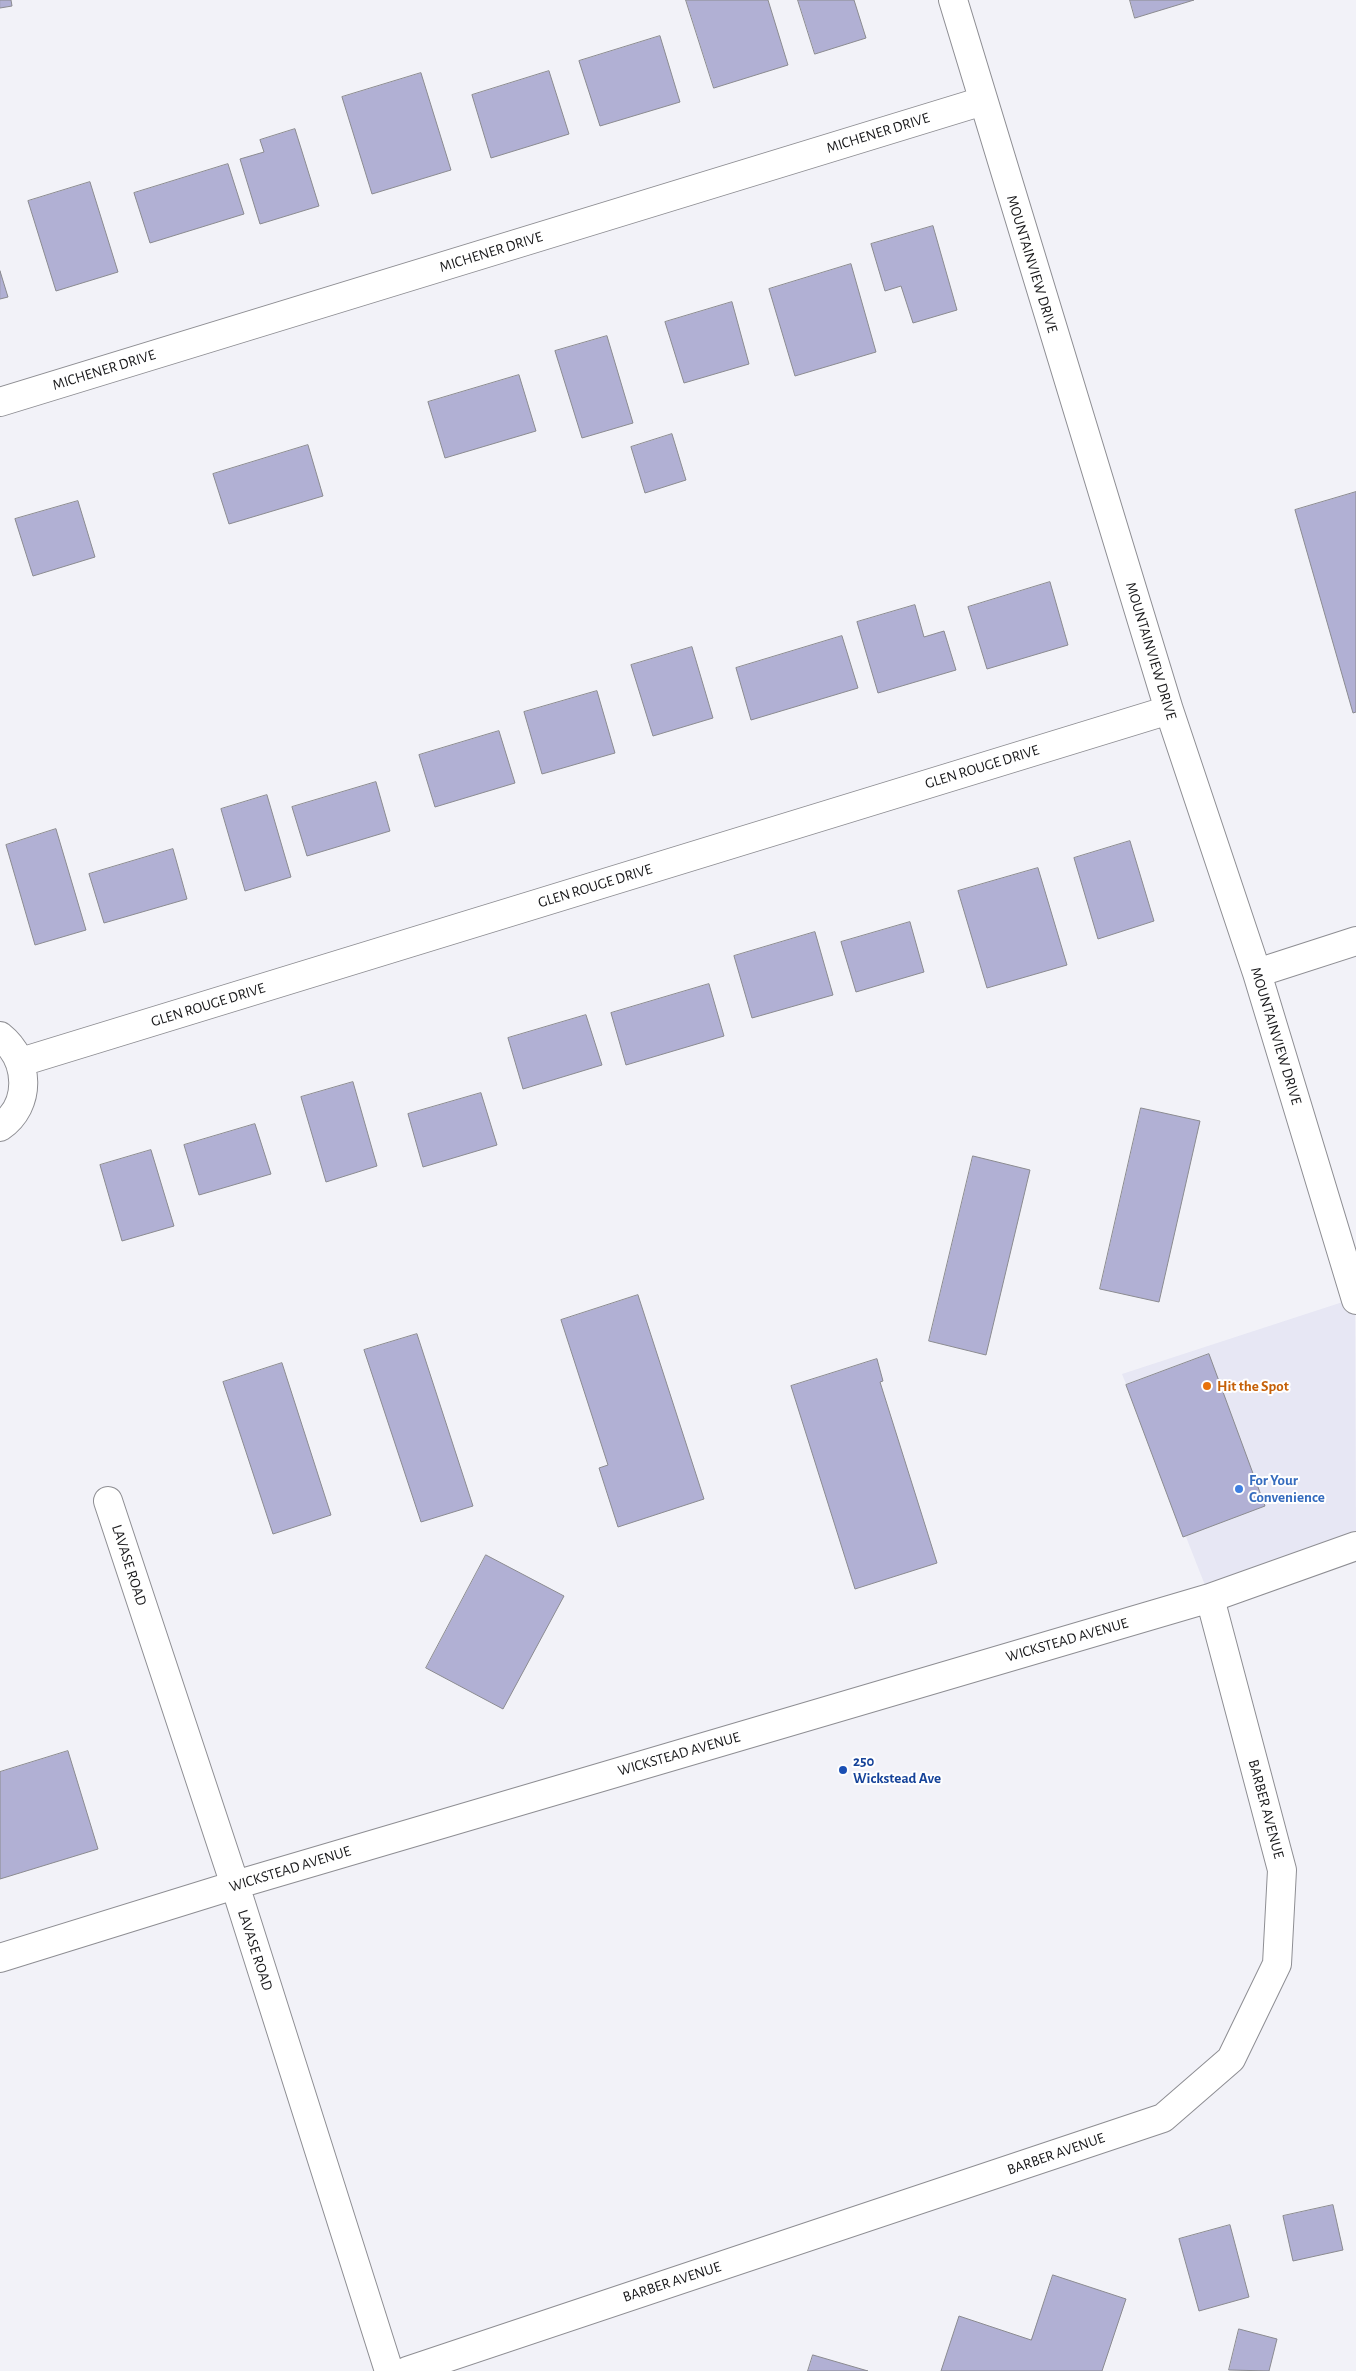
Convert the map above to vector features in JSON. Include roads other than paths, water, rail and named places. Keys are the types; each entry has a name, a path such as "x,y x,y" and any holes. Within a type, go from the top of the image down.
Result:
{"street":[{"name":"MOUNTAINVIEW DRIVE","path":"953,0 982,101 1169,710 1257,973 1356,1300"},
{"name":"MICHENER DRIVE","path":"0,402 982,101"},
{"name":"GLEN ROUGE DRIVE","path":"21,1062 1169,710"},
{"path":"1257,973 1356,941"},
{"path":"0,1036 10,1044 21,1062 24,1083 20,1103 9,1121 0,1128"},
{"name":"LAVASE ROAD","path":"108,1502 234,1886 389,2371"},
{"name":"WICKSTEAD AVENUE","path":"0,1958 234,1886 1210,1598 1356,1546"},
{"name":"BARBER AVENUE","path":"407,2371 1163,2118 1231,2059 1277,1964 1282,1870 1210,1598"}],"place":[{"name":"Hit the Spot","path":"1207,1386"},
{"name":"For Your Convenience","path":"1239,1489"},
{"name":"250 Wickstead Ave","path":"843,1770"}]}
